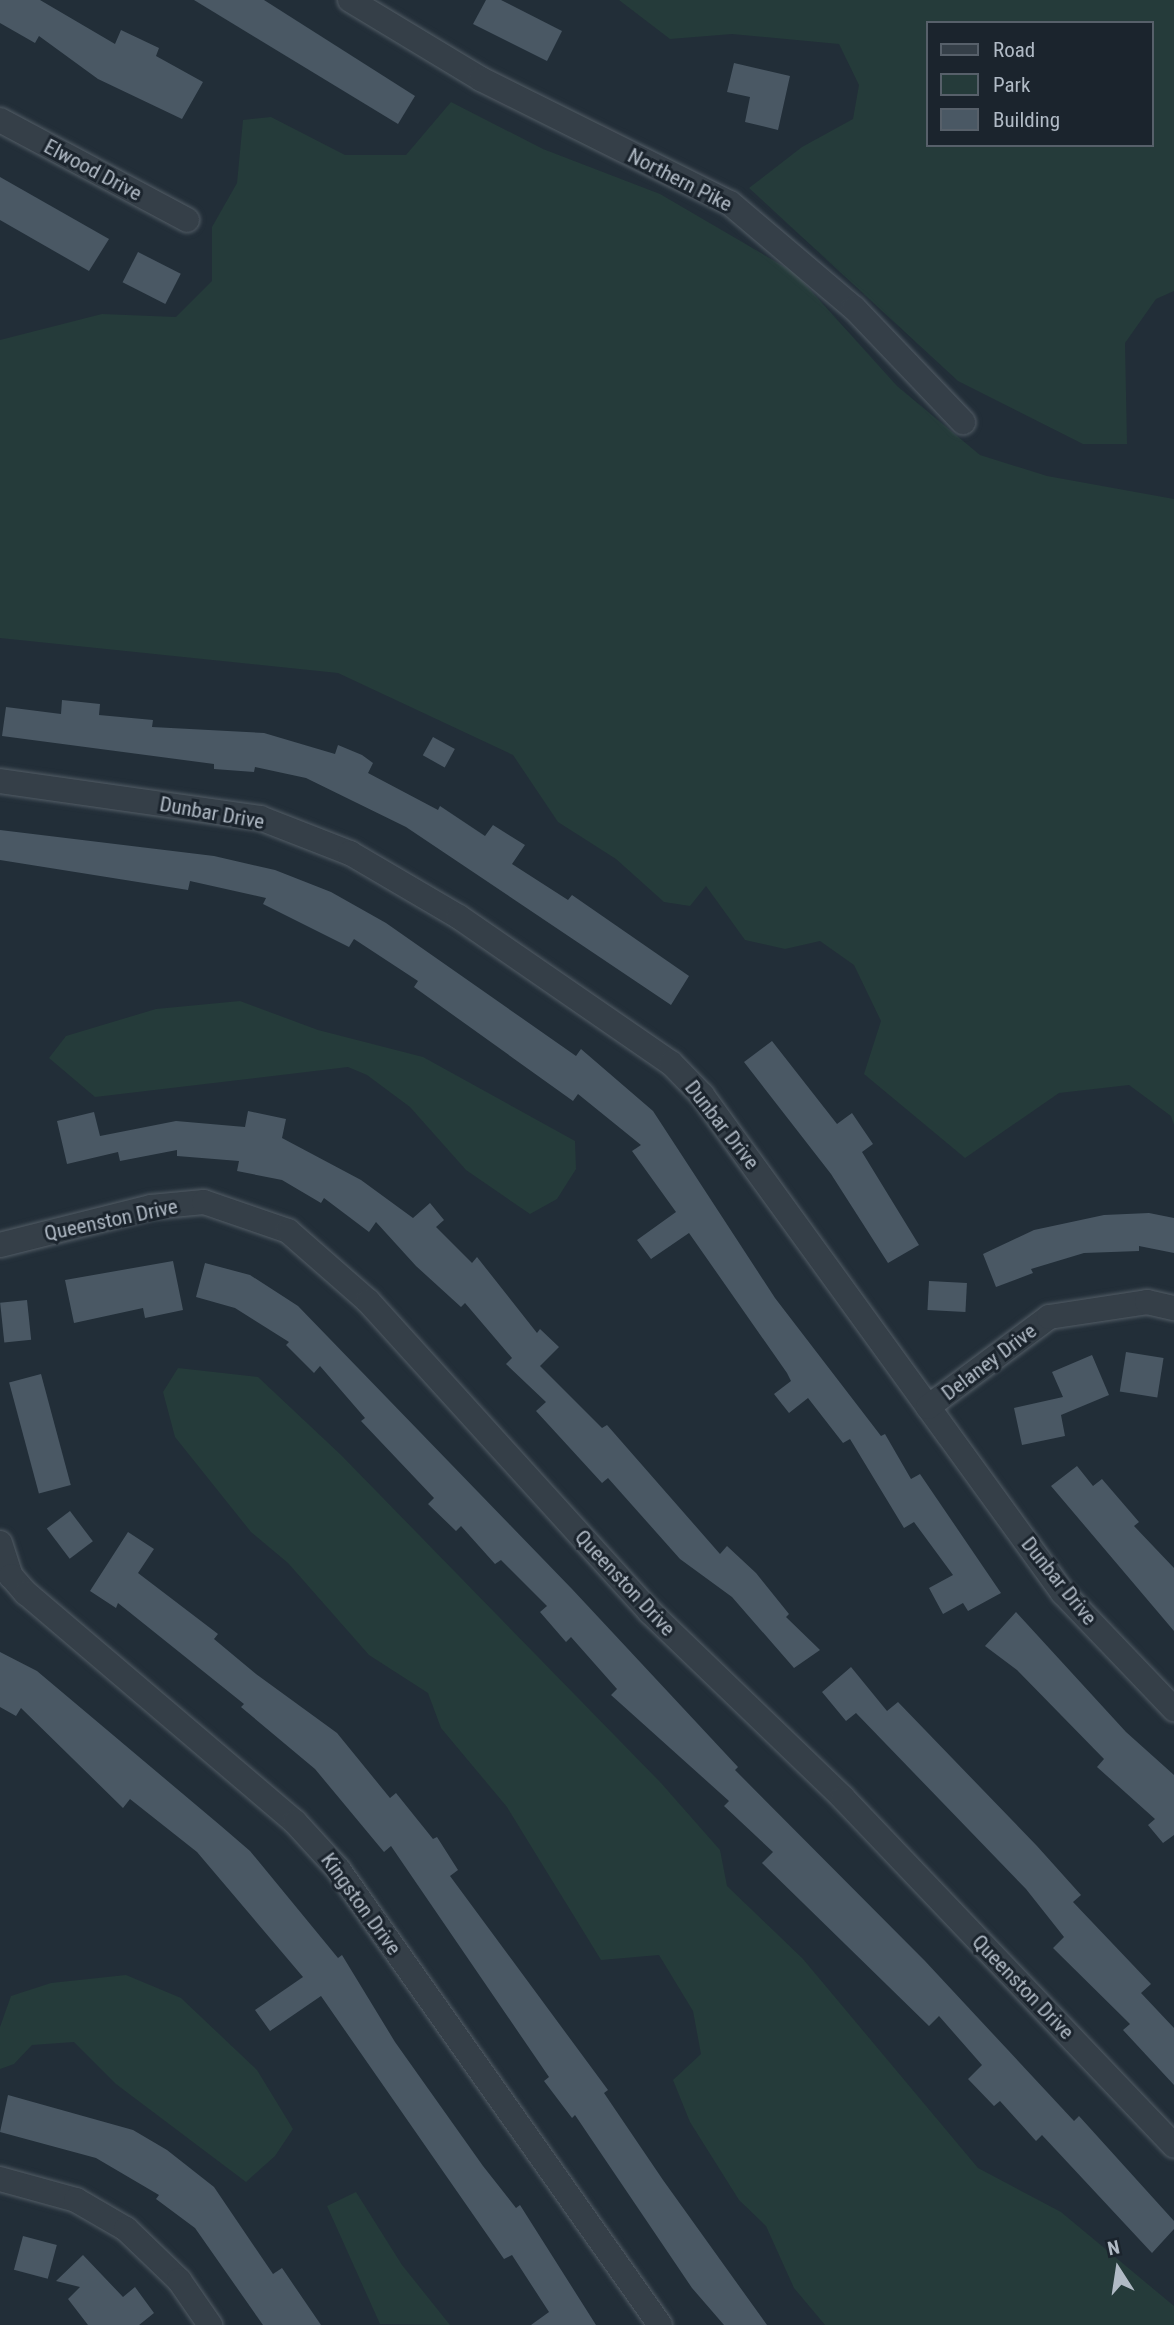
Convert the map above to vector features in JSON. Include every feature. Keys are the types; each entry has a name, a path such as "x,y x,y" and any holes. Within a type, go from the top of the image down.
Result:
{"street":[{"name":"Northern Pike","path":"350,0 481,79 730,203 854,308 963,422"},
{"name":"Elwood Drive","path":"0,120 187,220"},
{"name":"Dunbar Drive","path":"0,781 260,818 350,853 459,916 671,1063 702,1095 1063,1593 1174,1709"},
{"name":"Queenston Drive","path":"0,1244 151,1207 204,1202 288,1231 369,1301 650,1612 843,1798 1174,2145"},
{"name":"Delaney Drive","path":"928,1407 1049,1317 1147,1302 1174,1308"},
{"name":"Kingston Drive","path":"0,1543 6,1581 317,1845 660,2325"},
{"path":"0,2179 76,2200 126,2229 179,2280 210,2325"}],"green space":[{"path":"619,0 1174,0 1174,291 1156,299 1125,343 1127,444 1083,444 958,381 749,188 802,147 853,119 859,85 839,44 732,34 670,39"},
{"path":"451,102 543,149 660,194 795,273 897,386 980,455 1047,476 1174,499 1174,1125 1171,1116 1129,1085 1059,1093 965,1158 864,1074 881,1021 854,965 820,941 785,949 745,940 706,886 690,906 664,902 616,859 558,822 513,755 338,673 0,638 0,340 102,314 176,317 212,281 212,227 237,183 243,120 271,117 345,155 406,155"},
{"path":"240,1001 318,1030 423,1057 575,1141 576,1169 557,1199 530,1214 466,1170 410,1107 367,1075 348,1067 95,1097 49,1058 66,1036 156,1009"},
{"path":"178,1368 258,1377 341,1455 661,1783 720,1850 727,1886 803,1959 978,2168 1061,2212 1174,2306 1174,2325 825,2325 794,2288 766,2226 739,2200 690,2122 673,2080 701,2054 693,2011 659,1955 601,1960 507,1807 441,1728 428,1693 369,1655 288,1563 251,1532 175,1437 163,1392"},
{"path":"126,1975 181,1998 257,2070 293,2129 275,2156 246,2182 116,2084 74,2042 32,2045 14,2064 0,2069 0,2027 11,1996 51,1983"},
{"path":"356,2192 402,2265 450,2325 380,2324 327,2206"}],"building":[{"path":"0,0 40,0 115,44 121,30 159,48 156,56 203,82 182,119 98,79 39,36 35,43 0,23"},
{"path":"194,0 264,0 415,96 398,124"},
{"path":"486,0 501,0 562,31 547,61 473,24"},
{"path":"734,63 790,76 778,130 745,122 750,97 727,92"},
{"path":"0,177 109,239 89,271 0,220"},
{"path":"138,252 181,274 165,304 123,282"},
{"path":"62,700 100,704 99,715 153,720 152,727 264,733 335,754 338,745 362,755 373,763 368,773 438,810 440,806 485,836 493,825 525,845 512,864 568,900 572,895 689,976 671,1005 406,827 306,778 255,767 254,772 214,769 214,764 2,736 6,707 61,714"},
{"path":"433,737 455,749 445,767 423,755"},
{"path":"0,830 214,856 275,870 331,892 386,923 576,1056 581,1049 653,1111 775,1298 881,1436 885,1434 911,1479 920,1474 1001,1593 968,1611 963,1603 943,1614 929,1588 953,1575 914,1522 904,1528 850,1439 843,1443 808,1398 789,1413 774,1394 791,1381 787,1373 689,1233 651,1259 637,1240 676,1212 632,1151 641,1145 578,1094 573,1101 414,987 418,981 354,939 349,947 263,904 266,898 190,881 188,890 0,860"},
{"path":"772,1041 837,1124 852,1113 873,1144 862,1152 919,1245 888,1263 831,1174 744,1062"},
{"path":"248,1111 286,1119 282,1138 361,1180 413,1218 430,1203 444,1220 436,1227 472,1263 477,1257 537,1333 540,1329 559,1347 540,1366 602,1428 607,1425 720,1554 727,1546 756,1573 789,1614 786,1617 820,1650 794,1668 732,1597 680,1559 608,1478 602,1483 536,1411 546,1402 506,1364 512,1358 465,1303 461,1307 416,1266 376,1222 369,1232 324,1198 321,1203 282,1180 237,1171 239,1161 177,1156 177,1150 120,1161 118,1152 67,1164 57,1121 94,1112 100,1136 176,1121 245,1127"},
{"path":"1149,1213 1174,1218 1174,1253 1139,1246 1139,1251 1084,1253 1031,1269 1033,1273 996,1287 983,1254 1034,1230 1104,1215"},
{"path":"173,1261 183,1310 145,1318 143,1308 74,1323 65,1280"},
{"path":"205,1263 250,1275 298,1306 572,1589 738,1767 735,1770 925,1961 1074,2121 1079,2116 1174,2221 1174,2229 1152,2253 1042,2135 1036,2141 1000,2101 994,2106 968,2079 982,2065 939,2016 929,2026 762,1863 773,1852 724,1806 729,1801 611,1695 617,1689 571,1637 566,1642 540,1612 547,1606 501,1560 495,1564 461,1526 456,1531 428,1504 434,1498 361,1421 365,1418 320,1366 314,1373 286,1345 289,1342 235,1308 196,1297"},
{"path":"929,1281 967,1283 965,1312 927,1310"},
{"path":"27,1300 31,1340 4,1343 0,1303"},
{"path":"1126,1352 1164,1358 1157,1397 1120,1392"},
{"path":"1092,1355 1109,1395 1061,1415 1065,1436 1022,1445 1014,1408 1063,1397 1052,1372"},
{"path":"41,1374 71,1485 39,1494 9,1383"},
{"path":"1077,1466 1093,1486 1102,1479 1139,1522 1134,1526 1174,1568 1174,1631 1051,1486"},
{"path":"70,1511 93,1541 70,1559 47,1528"},
{"path":"128,1532 154,1549 138,1573 218,1634 214,1639 256,1674 337,1733 390,1798 396,1793 433,1839 437,1837 458,1870 450,1876 608,2090 604,2093 767,2325 724,2325 692,2288 575,2115 572,2118 544,2081 549,2077 391,1846 384,1852 315,1769 241,1707 244,1704 118,1603 116,1608 90,1591"},
{"path":"1016,1612 1126,1732 1174,1775 1174,1835 1163,1843 1148,1825 1155,1819 1097,1767 1104,1759 1017,1670 985,1646"},
{"path":"0,1652 37,1671 250,1851 338,1958 342,1955 395,2042 483,2166 516,2208 520,2205 596,2325 531,2325 549,2312 512,2255 504,2259 321,1996 270,2031 255,2010 303,1977 197,1852 130,1799 123,1808 21,1708 16,1716 0,1707"},
{"path":"851,1667 887,1711 898,1702 1037,1846 1081,1895 1073,1902 1151,1984 1141,1993 1174,2028 1174,2085 1123,2030 1130,2024 1053,1948 1064,1937 1026,1889 856,1713 846,1721 822,1692"},
{"path":"8,2095 133,2130 167,2150 214,2187 273,2274 282,2268 321,2325 263,2325 195,2228 156,2199 159,2195 96,2158 0,2132"},
{"path":"23,2236 57,2245 48,2279 14,2270"},
{"path":"83,2255 123,2297 135,2287 154,2313 139,2325 88,2325 68,2299 80,2287 56,2281"}]}
